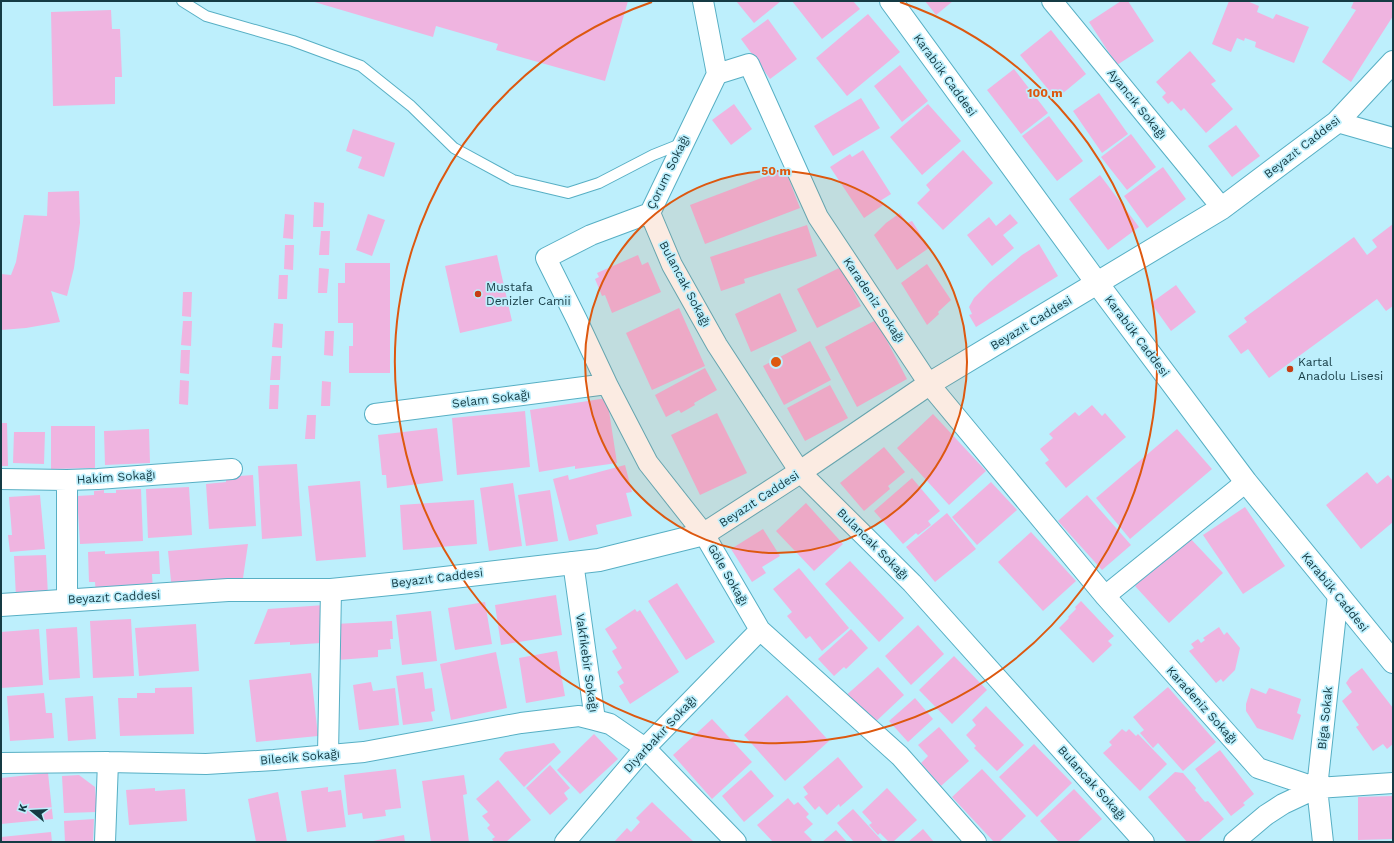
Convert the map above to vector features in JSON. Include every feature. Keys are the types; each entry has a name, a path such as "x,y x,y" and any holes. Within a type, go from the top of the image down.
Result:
{"street":[{"path":"703,1 717,74"},
{"name":"Karabük Caddesi","path":"891,1 1097,283 1246,482 1393,662"},
{"name":"Ayancık Sokağı","path":"1052,1 1222,208"},
{"name":"Beyazıt Caddesi","path":"1,604 228,590 331,590 599,560 704,534 800,472 929,384 1222,208 1337,122 1393,62"},
{"name":"Karadeniz Sokağı","path":"717,74 749,64 818,217 929,384 1105,596 1258,768 1318,788"},
{"name":"Çorum Sokağı","path":"546,258 591,235 650,213 717,74"},
{"path":"1337,122 1393,138"},
{"name":"Bulancak Sokağı","path":"650,213 672,265 717,345 800,472 912,583 1144,842"},
{"name":"Göle Sokağı","path":"546,258 607,384 648,463 704,534 760,630 900,756 976,842"},
{"name":"Selam Sokağı","path":"375,414 607,384"},
{"name":"Hakim Sokağı","path":"1,479 67,480 232,469"},
{"path":"67,480 67,600"},
{"path":"1105,596 1246,482"},
{"name":"Vakfıkebir Sokağı","path":"573,562 595,720 610,724 645,748 736,842"},
{"path":"328,754 331,590"},
{"name":"Biga Sokak","path":"1323,842 1318,788 1338,595"},
{"name":"Diyarbakır Sokağı","path":"564,842 645,748 760,630"},
{"name":"Bilecik Sokağı","path":"1,763 108,762 206,764 274,760 364,752 521,723 579,716 595,720"},
{"path":"105,842 108,762"},
{"path":"1234,842 1266,815 1283,804 1318,788 1393,783"}],"lane":[{"path":"182,1 206,16 293,41 361,66 411,106 454,148 513,180 568,193 599,183 653,155 683,143"}],"building":[{"path":"311,1 628,1 605,81 496,50 498,44 436,26 433,37"},
{"path":"736,1 781,1 754,23"},
{"path":"792,1 853,1 860,9 822,39"},
{"path":"925,1 953,1 936,15"},
{"path":"1121,1 1128,1 1154,41 1117,65 1089,22"},
{"path":"1229,1 1247,1 1259,6 1257,12 1273,19 1276,14 1309,27 1294,63 1255,47 1256,42 1245,38 1244,41 1237,38 1231,52 1212,44"},
{"path":"1354,1 1393,1 1393,16 1351,82 1322,62 1356,10 1351,8"},
{"path":"111,10 112,29 120,29 122,77 115,77 115,104 53,106 51,12"},
{"path":"868,14 900,52 847,96 816,58"},
{"path":"768,19 797,59 770,79 741,39"},
{"path":"1051,30 1086,74 1056,99 1020,55"},
{"path":"1190,51 1216,81 1211,84 1233,109 1206,133 1184,108 1181,111 1172,101 1168,104 1162,97 1166,93 1156,82"},
{"path":"900,65 928,101 902,122 874,86"},
{"path":"1014,69 1048,113 1021,134 987,90"},
{"path":"1099,93 1128,134 1102,153 1073,111"},
{"path":"861,98 880,128 833,156 814,126"},
{"path":"734,104 752,129 731,145 712,120"},
{"path":"928,104 961,141 922,175 890,137"},
{"path":"1049,116 1083,161 1057,181 1022,136"},
{"path":"1236,125 1260,156 1232,177 1208,146"},
{"path":"353,129 395,143 384,177 358,168 362,157 346,151"},
{"path":"1131,134 1156,167 1127,190 1101,157"},
{"path":"863,150 891,194 880,201 883,205 864,218 830,167 850,154 852,157"},
{"path":"963,150 993,183 943,230 917,203 930,190 926,185"},
{"path":"1163,167 1186,199 1147,228 1124,196"},
{"path":"785,169 800,208 705,244 690,205"},
{"path":"1100,175 1139,227 1108,250 1069,199"},
{"path":"79,191 80,223 74,268 67,296 51,291 60,322 26,328 1,330 1,274 11,275 16,262 24,215 47,216 48,192"},
{"path":"314,202 324,203 323,227 313,227"},
{"path":"900,213 907,223 912,221 929,248 897,270 874,235 886,223"},
{"path":"285,214 294,215 293,239 283,238"},
{"path":"368,214 385,220 372,256 356,250"},
{"path":"1010,214 1018,223 1003,235 1014,248 992,266 967,235 989,217 996,226"},
{"path":"1393,224 1393,306 1386,311 1377,299 1269,378 1248,349 1241,354 1228,336 1247,322 1244,318 1354,237 1367,255 1377,247 1372,240"},
{"path":"807,225 817,256 744,279 745,283 721,291 710,257"},
{"path":"321,231 330,231 329,255 319,255"},
{"path":"1039,244 1058,276 976,327 969,315 972,314 969,307 974,298 990,282 1022,255"},
{"path":"285,245 294,245 293,270 284,269"},
{"name":"Mustafa Denizler Camii","path":"497,255 512,321 460,333 445,266"},
{"path":"638,255 642,265 648,262 661,292 612,313 605,295 602,296 595,279 599,277 597,273"},
{"path":"345,263 390,263 390,373 349,373 349,346 353,346 353,323 338,323 338,283 345,283"},
{"path":"927,264 951,300 927,325 901,283"},
{"path":"841,267 861,306 817,328 797,289"},
{"path":"319,268 329,269 327,293 318,293"},
{"path":"279,275 288,275 287,299 278,299"},
{"path":"1176,285 1196,312 1171,331 1151,303"},
{"path":"183,292 192,292 191,317 182,316"},
{"path":"780,293 797,331 751,352 735,314"},
{"path":"679,308 705,366 652,390 626,333"},
{"path":"876,320 907,379 857,407 825,347"},
{"path":"183,321 192,321 191,346 181,345"},
{"path":"274,323 283,324 282,348 272,347"},
{"path":"325,331 334,331 333,356 324,355"},
{"path":"810,341 831,380 784,405 763,366"},
{"path":"181,350 190,350 189,374 180,373"},
{"path":"272,356 281,356 280,380 270,380"},
{"path":"705,368 717,390 694,403 695,405 681,413 679,410 666,417 655,395"},
{"path":"180,380 189,381 188,405 179,404"},
{"path":"322,381 331,382 330,406 321,406"},
{"path":"270,385 279,385 278,409 269,409"},
{"path":"830,385 848,418 805,441 787,408"},
{"path":"607,398 617,463 575,469 575,466 539,472 530,410"},
{"path":"1092,405 1102,416 1105,413 1126,437 1066,488 1045,463 1049,460 1040,449 1053,438 1049,434 1075,412 1079,416"},
{"path":"525,411 530,467 457,475 452,418"},
{"path":"717,413 747,473 700,495 671,435"},
{"path":"933,414 986,471 949,505 897,448"},
{"path":"307,415 316,415 315,439 305,439"},
{"path":"1,423 7,423 8,466 1,466"},
{"path":"51,426 95,426 95,468 51,469"},
{"path":"437,428 443,481 387,488 386,475 382,475 378,435"},
{"path":"149,429 150,463 105,465 104,431"},
{"path":"1177,429 1212,469 1130,539 1096,498"},
{"path":"14,432 45,432 44,464 13,463"},
{"path":"884,447 905,472 888,486 890,489 864,511 840,483"},
{"path":"297,464 302,536 262,539 258,466"},
{"path":"625,465 632,492 626,493 632,516 596,525 598,534 569,541 553,479 568,475 569,480"},
{"path":"1367,472 1377,484 1388,475 1393,481 1393,522 1361,549 1326,505"},
{"path":"253,475 256,526 209,529 206,484 226,482 226,477"},
{"path":"912,478 940,511 928,521 931,525 918,535 916,533 903,544 874,511"},
{"path":"360,481 366,557 316,561 308,486"},
{"path":"991,482 1017,510 977,545 952,517"},
{"path":"513,483 522,546 489,551 480,488"},
{"path":"189,487 192,535 148,538 146,489"},
{"path":"141,489 143,541 80,544 77,496 94,495 94,491 104,490 104,493 116,493 116,490"},
{"path":"550,490 558,541 526,546 518,495"},
{"path":"40,495 45,549 10,552 8,535 12,535 9,497"},
{"path":"1087,495 1131,545 1102,570 1058,521"},
{"path":"474,500 477,544 403,550 400,505"},
{"path":"806,503 843,544 814,571 776,531"},
{"path":"1245,507 1285,566 1243,594 1203,535"},
{"path":"947,513 976,549 935,582 906,547"},
{"path":"763,529 780,556 762,567 766,573 752,582 731,549"},
{"path":"1031,532 1076,581 1043,611 998,562"},
{"path":"1188,536 1223,573 1169,623 1135,586"},
{"path":"248,544 242,585 172,591 168,551"},
{"path":"105,551 105,554 159,551 160,574 152,574 153,591 96,594 95,582 89,582 88,552"},
{"path":"46,555 48,596 16,598 14,556"},
{"path":"850,561 904,618 879,642 825,584"},
{"path":"799,568 849,628 822,651 810,636 806,639 787,616 792,612 773,589"},
{"path":"677,583 715,642 686,660 648,601"},
{"path":"556,595 562,635 501,645 495,605"},
{"path":"1081,601 1114,636 1108,641 1112,645 1093,663 1059,628 1069,618 1068,617 1076,609 1075,607"},
{"path":"485,602 492,644 455,650 448,608"},
{"path":"325,605 321,643 290,645 290,642 254,644 268,609"},
{"path":"635,609 637,612 640,610 679,672 630,704 619,686 624,683 617,672 622,668 612,651 617,648 605,629"},
{"path":"431,611 437,661 402,665 396,615"},
{"path":"131,619 134,676 93,678 90,621"},
{"path":"392,621 393,639 390,639 391,649 378,650 378,657 337,660 335,624"},
{"path":"196,624 199,671 139,676 135,628"},
{"path":"918,625 944,654 911,685 885,656"},
{"path":"77,627 80,678 49,680 46,629"},
{"path":"1219,627 1224,635 1227,632 1240,648 1235,670 1223,682 1221,679 1216,683 1189,651 1194,648 1191,644 1198,639 1201,643 1205,640 1203,638"},
{"path":"39,629 43,685 1,688 1,632"},
{"path":"851,629 868,648 846,669 844,667 834,676 818,659"},
{"path":"557,651 565,696 526,703 519,658"},
{"path":"496,652 507,708 451,720 440,664"},
{"path":"954,656 987,690 952,724 919,690"},
{"path":"878,667 904,695 870,727 843,698"},
{"path":"1362,668 1393,708 1393,744 1387,749 1383,744 1373,751 1356,727 1359,725 1342,701 1352,692 1346,683 1350,677"},
{"path":"423,672 425,689 432,688 435,711 431,712 433,721 403,725 396,676"},
{"path":"311,673 318,736 256,742 249,680"},
{"path":"371,682 373,691 395,688 399,725 359,730 353,685"},
{"path":"192,687 194,734 120,736 118,698 137,698 137,693 155,693 155,688"},
{"path":"1168,687 1216,742 1183,771 1158,743 1153,748 1140,733 1144,730 1133,717"},
{"path":"1251,688 1266,694 1269,688 1301,699 1297,713 1301,715 1293,740 1257,728 1246,711 1246,704"},
{"path":"44,693 46,713 52,713 54,738 10,741 7,696"},
{"path":"787,695 829,741 785,781 744,735"},
{"path":"93,696 96,739 68,741 65,698"},
{"path":"915,698 933,719 908,742 889,721"},
{"path":"986,706 1024,745 997,771 974,748 976,746 966,735 976,725 972,720"},
{"path":"712,719 752,762 712,799 673,755"},
{"path":"939,727 969,761 941,786 921,763 928,756 918,745"},
{"path":"1122,729 1126,732 1129,729 1136,736 1138,734 1167,764 1140,791 1103,753 1112,745 1109,742"},
{"path":"594,734 618,759 580,794 557,770"},
{"path":"554,743 561,752 524,787 499,759 505,752"},
{"path":"1034,744 1072,783 1037,817 999,777"},
{"path":"1220,750 1254,794 1243,803 1245,805 1231,816 1195,769"},
{"path":"838,757 863,787 840,807 839,804 827,815 819,806 815,810 804,797 808,794 803,787"},
{"path":"550,765 570,788 564,793 568,799 550,815 526,788"},
{"path":"396,769 401,808 385,810 386,816 363,819 362,813 348,815 344,775"},
{"path":"982,769 1026,816 999,842 994,842 952,797"},
{"path":"751,770 774,796 744,822 722,796"},
{"path":"1175,772 1183,773 1196,788 1195,790 1205,802 1208,801 1224,819 1198,842 1187,842 1148,797"},
{"path":"48,773 53,819 1,824 1,778"},
{"path":"79,775 95,787 97,812 64,813 62,776"},
{"path":"464,775 467,794 463,795 469,842 431,842 422,781"},
{"path":"498,780 531,820 506,842 494,842 492,839 495,837 487,828 490,825 482,816 488,812 476,799"},
{"path":"328,787 328,792 341,790 346,827 307,832 301,791"},
{"path":"155,788 155,791 185,789 187,821 129,825 126,790"},
{"path":"887,788 917,820 893,842 889,842 880,833 878,835 869,825 872,823 862,812"},
{"path":"1074,789 1102,819 1077,842 1059,842 1040,821"},
{"path":"278,792 287,842 256,842 248,799"},
{"path":"1393,796 1393,839 1358,840 1358,797"},
{"path":"788,798 794,805 798,802 809,814 806,817 813,824 804,832 812,840 810,842 773,842 757,825"},
{"path":"652,802 694,842 614,842 627,828 631,832 640,822 636,818"},
{"path":"853,809 883,842 854,842 837,823"},
{"path":"94,819 93,842 65,842 64,821"},
{"path":"923,829 934,842 908,842"},
{"path":"836,830 847,842 822,842"},
{"path":"51,832 52,842 1,842 1,837"},
{"path":"404,835 405,842 373,842 373,841"}],"place":[{"name":"Mustafa Denizler Camii","path":"478,294"},
{"name":"Kartal Anadolu Lisesi","path":"1290,369"}]}
